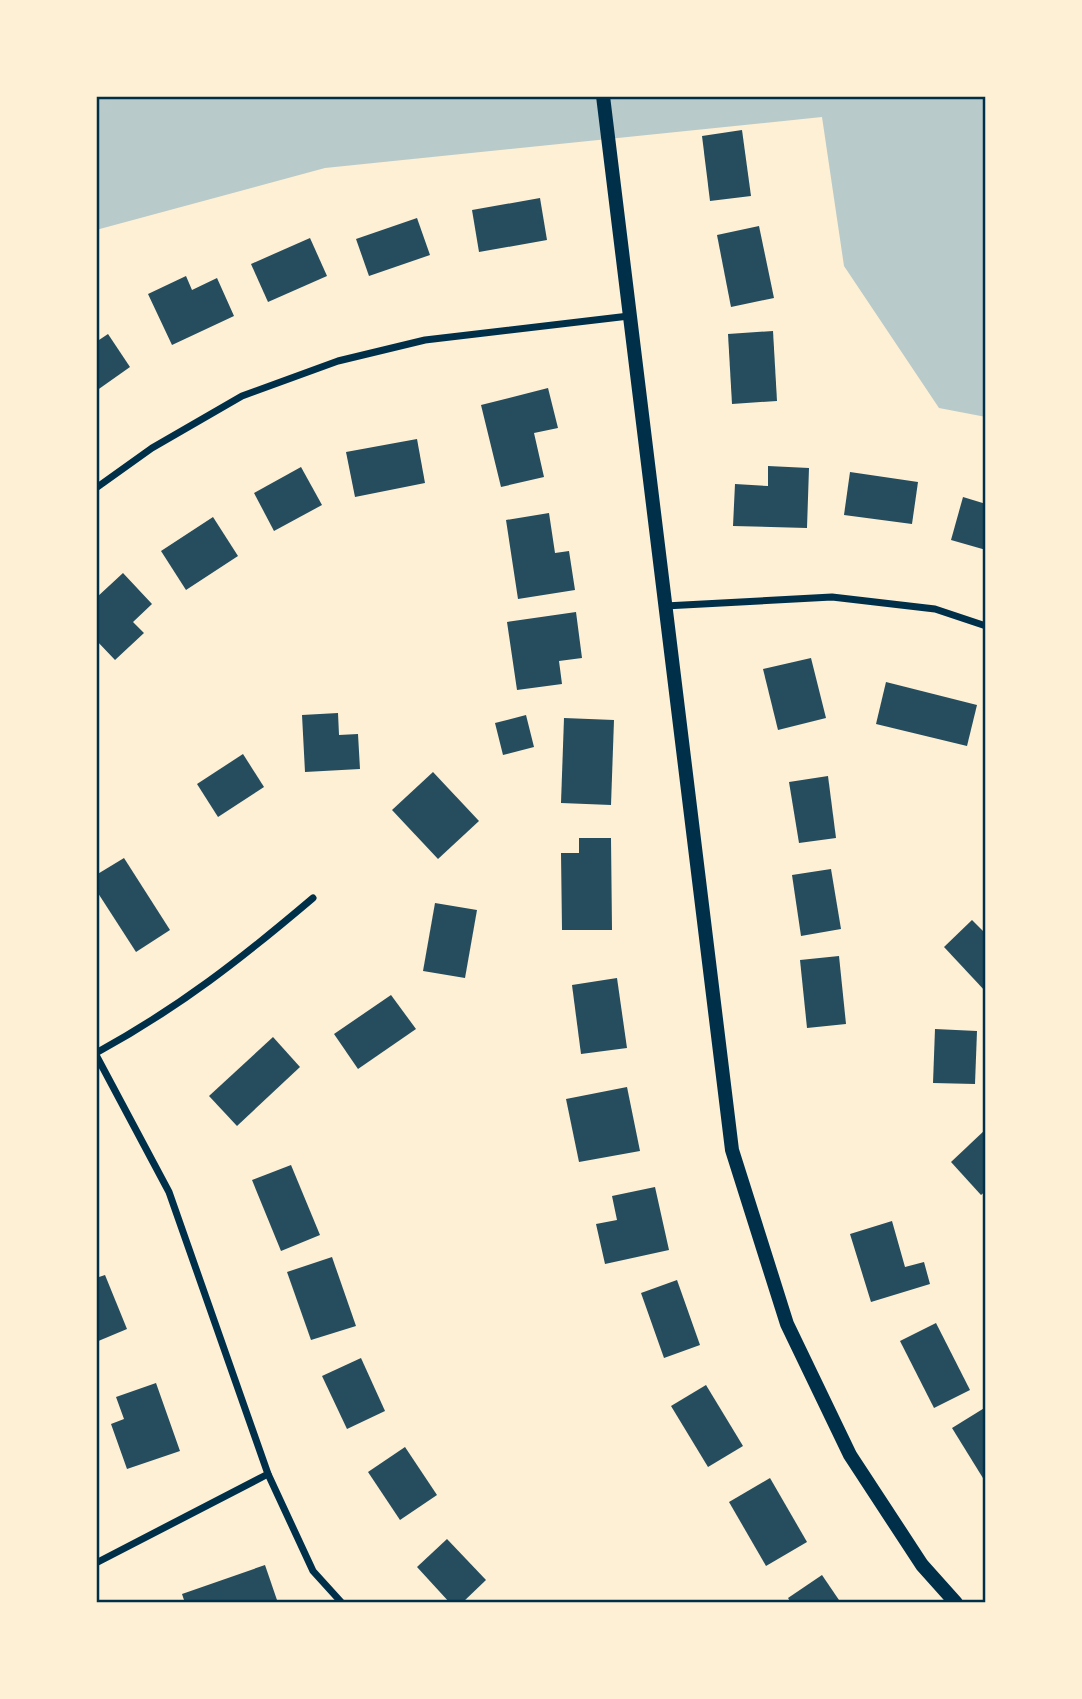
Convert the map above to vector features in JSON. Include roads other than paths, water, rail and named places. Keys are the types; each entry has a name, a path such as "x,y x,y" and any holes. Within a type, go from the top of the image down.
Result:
{"main road":[{"path":"603,96 732,1150 786,1324 850,1455 922,1565 956,1603"}],"street":[{"path":"96,488 152,448 242,396 338,361 425,340 631,316"},
{"path":"665,606 832,597 935,609 986,626"},
{"path":"313,898 225,972 155,1021 96,1054 169,1192 268,1474 313,1571 342,1603"},
{"path":"96,1563 268,1474"}]}
